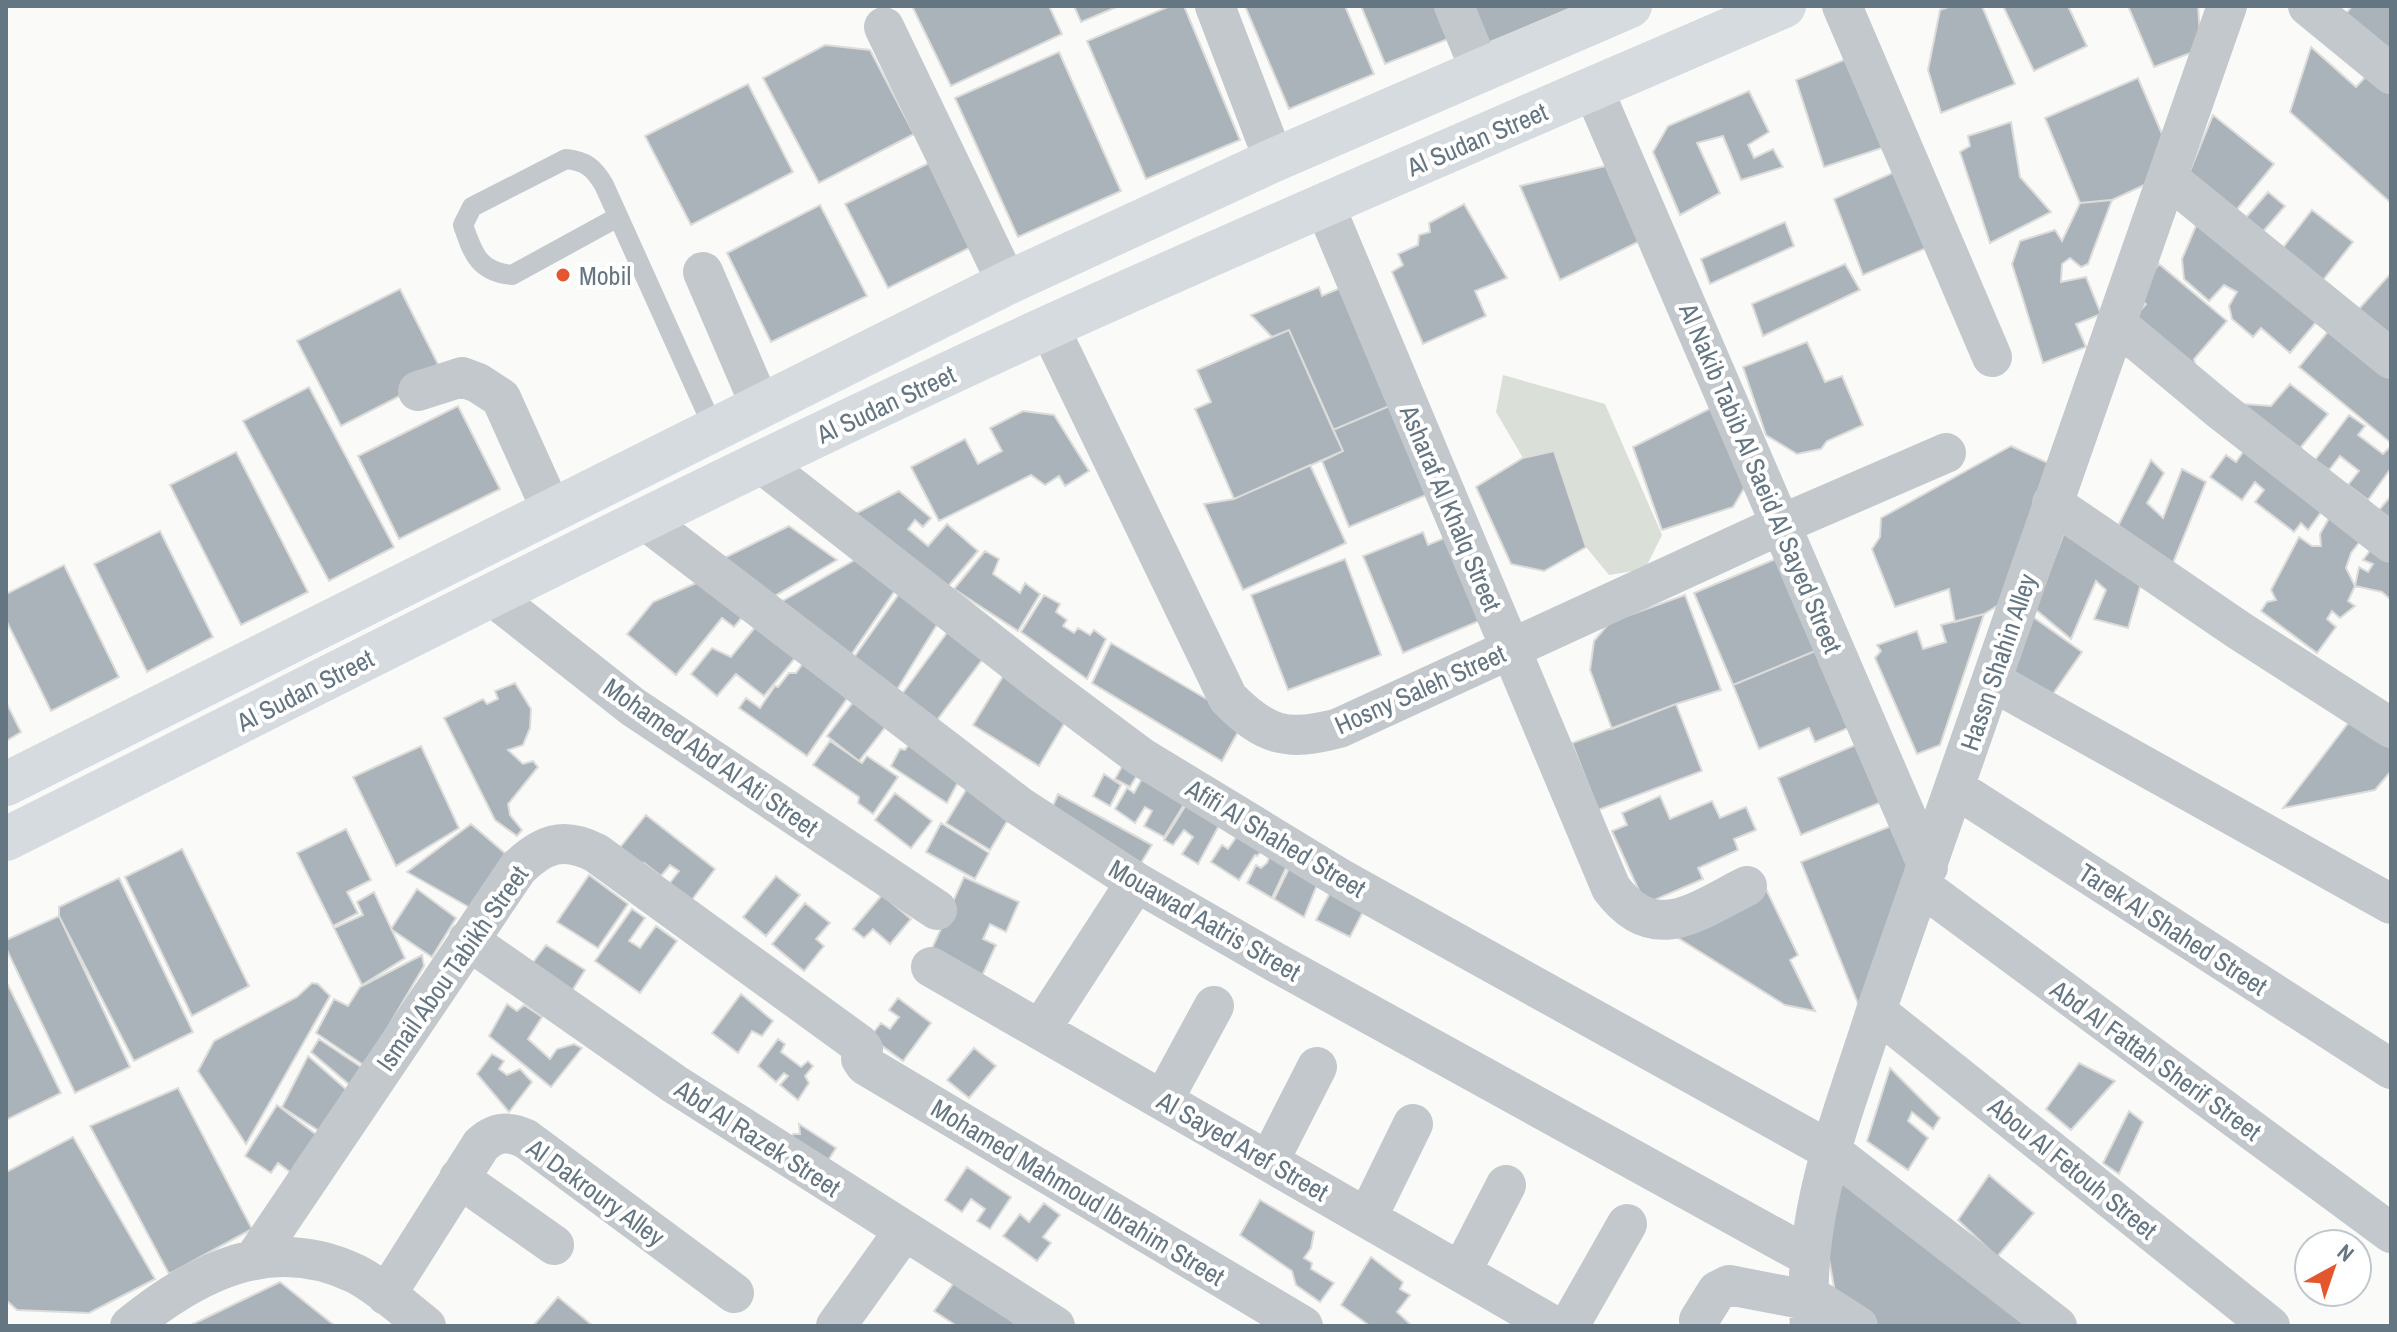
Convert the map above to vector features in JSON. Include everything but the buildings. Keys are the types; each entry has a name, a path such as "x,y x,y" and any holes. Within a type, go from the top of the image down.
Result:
{"main road":[{"name":"Al Sudan Street","path":"6,784 1007,283 1274,160 1630,6"},
{"name":"Al Sudan Street","path":"6,839 761,463 1049,327 1324,204 1784,6"}],"street":[{"path":"1215,6 1274,160"},
{"path":"1454,6 1481,72"},
{"path":"1842,6 1992,357"},
{"name":"Hassn Shahin Alley","path":"1809,1313 1808,1256 1820,1187 1831,1151 1876,1011 2227,6"},
{"path":"2308,6 2391,74"},
{"path":"884,27 1007,283"},
{"name":"Al Nakib Tabib Al Saeid Al Sayed Street","path":"1593,89 1782,524 1925,877"},
{"path":"2173,162 2391,359"},
{"name":"Asharaf Al Khalq Street","path":"1324,204 1611,888 1623,904 1639,916 1658,921 1677,921 1747,886"},
{"path":"703,272 761,407"},
{"path":"2117,324 2219,409 2391,543"},
{"name":"Hosny Saleh Street","path":"1049,327 1228,698 1250,720 1278,733 1309,736 1339,728 1782,524 1946,453"},
{"path":"418,391 462,377 501,398 551,509"},
{"name":"Afifi Al Shahed Street","path":"761,463 1141,757 1343,880 1831,1151 2057,1326"},
{"path":"2052,503 2240,631 2391,728"},
{"name":"Mouawad Aatris Street","path":"645,520 1019,806 1136,882 1808,1256"},
{"name":"Mohamed Abd Al Ati Street","path":"492,596 633,707 937,910"},
{"path":"1992,681 2391,904"},
{"name":"Tarek Al Shahed Street","path":"1955,788 2391,1069"},
{"name":"Ismail Abou Tabikh Street","path":"255,1258 518,868 533,853 553,845 567,843 596,853 859,1044 864,1053"},
{"name":"Abd Al Fattah Sherif Street","path":"1925,877 2391,1233"},
{"path":"1040,1030 1136,882"},
{"name":"Abd Al Razek Street","path":"468,940 673,1083 1043,1323"},
{"name":"Al Sayed Aref Street","path":"931,967 1554,1326"},
{"path":"1163,1100 1214,1006"},
{"name":"Abou Al Fetouh Street","path":"1876,1011 2249,1319"},
{"name":"Mohamed Mahmoud Ibrahim Street","path":"864,1053 861,1059 865,1065 1303,1326"},
{"path":"1269,1161 1317,1067"},
{"path":"1367,1218 1413,1124"},
{"name":"Al Dakroury Alley","path":"386,1295 481,1145 502,1132 515,1133 526,1139 734,1293"},
{"path":"459,1178 554,1245"},
{"path":"1461,1272 1506,1185"},
{"path":"1569,1326 1627,1224"},
{"path":"836,1326 904,1231"},
{"path":"130,1326 164,1299 201,1277 255,1258 290,1256 325,1262 358,1275 426,1326"},
{"path":"1699,1320 1717,1291 1725,1286 1809,1313 1831,1307 1858,1326"}],"lane":[{"path":"618,217 512,275 492,272 481,265 463,225 472,207 566,159 582,160 596,171 618,217 714,429"}],"shaded area":[{"path":"1503,375 1605,404 1662,535 1645,569 1609,575 1586,547 1554,451 1523,458 1496,412"}],"place":[{"name":"Mobil","path":"563,275"}]}
